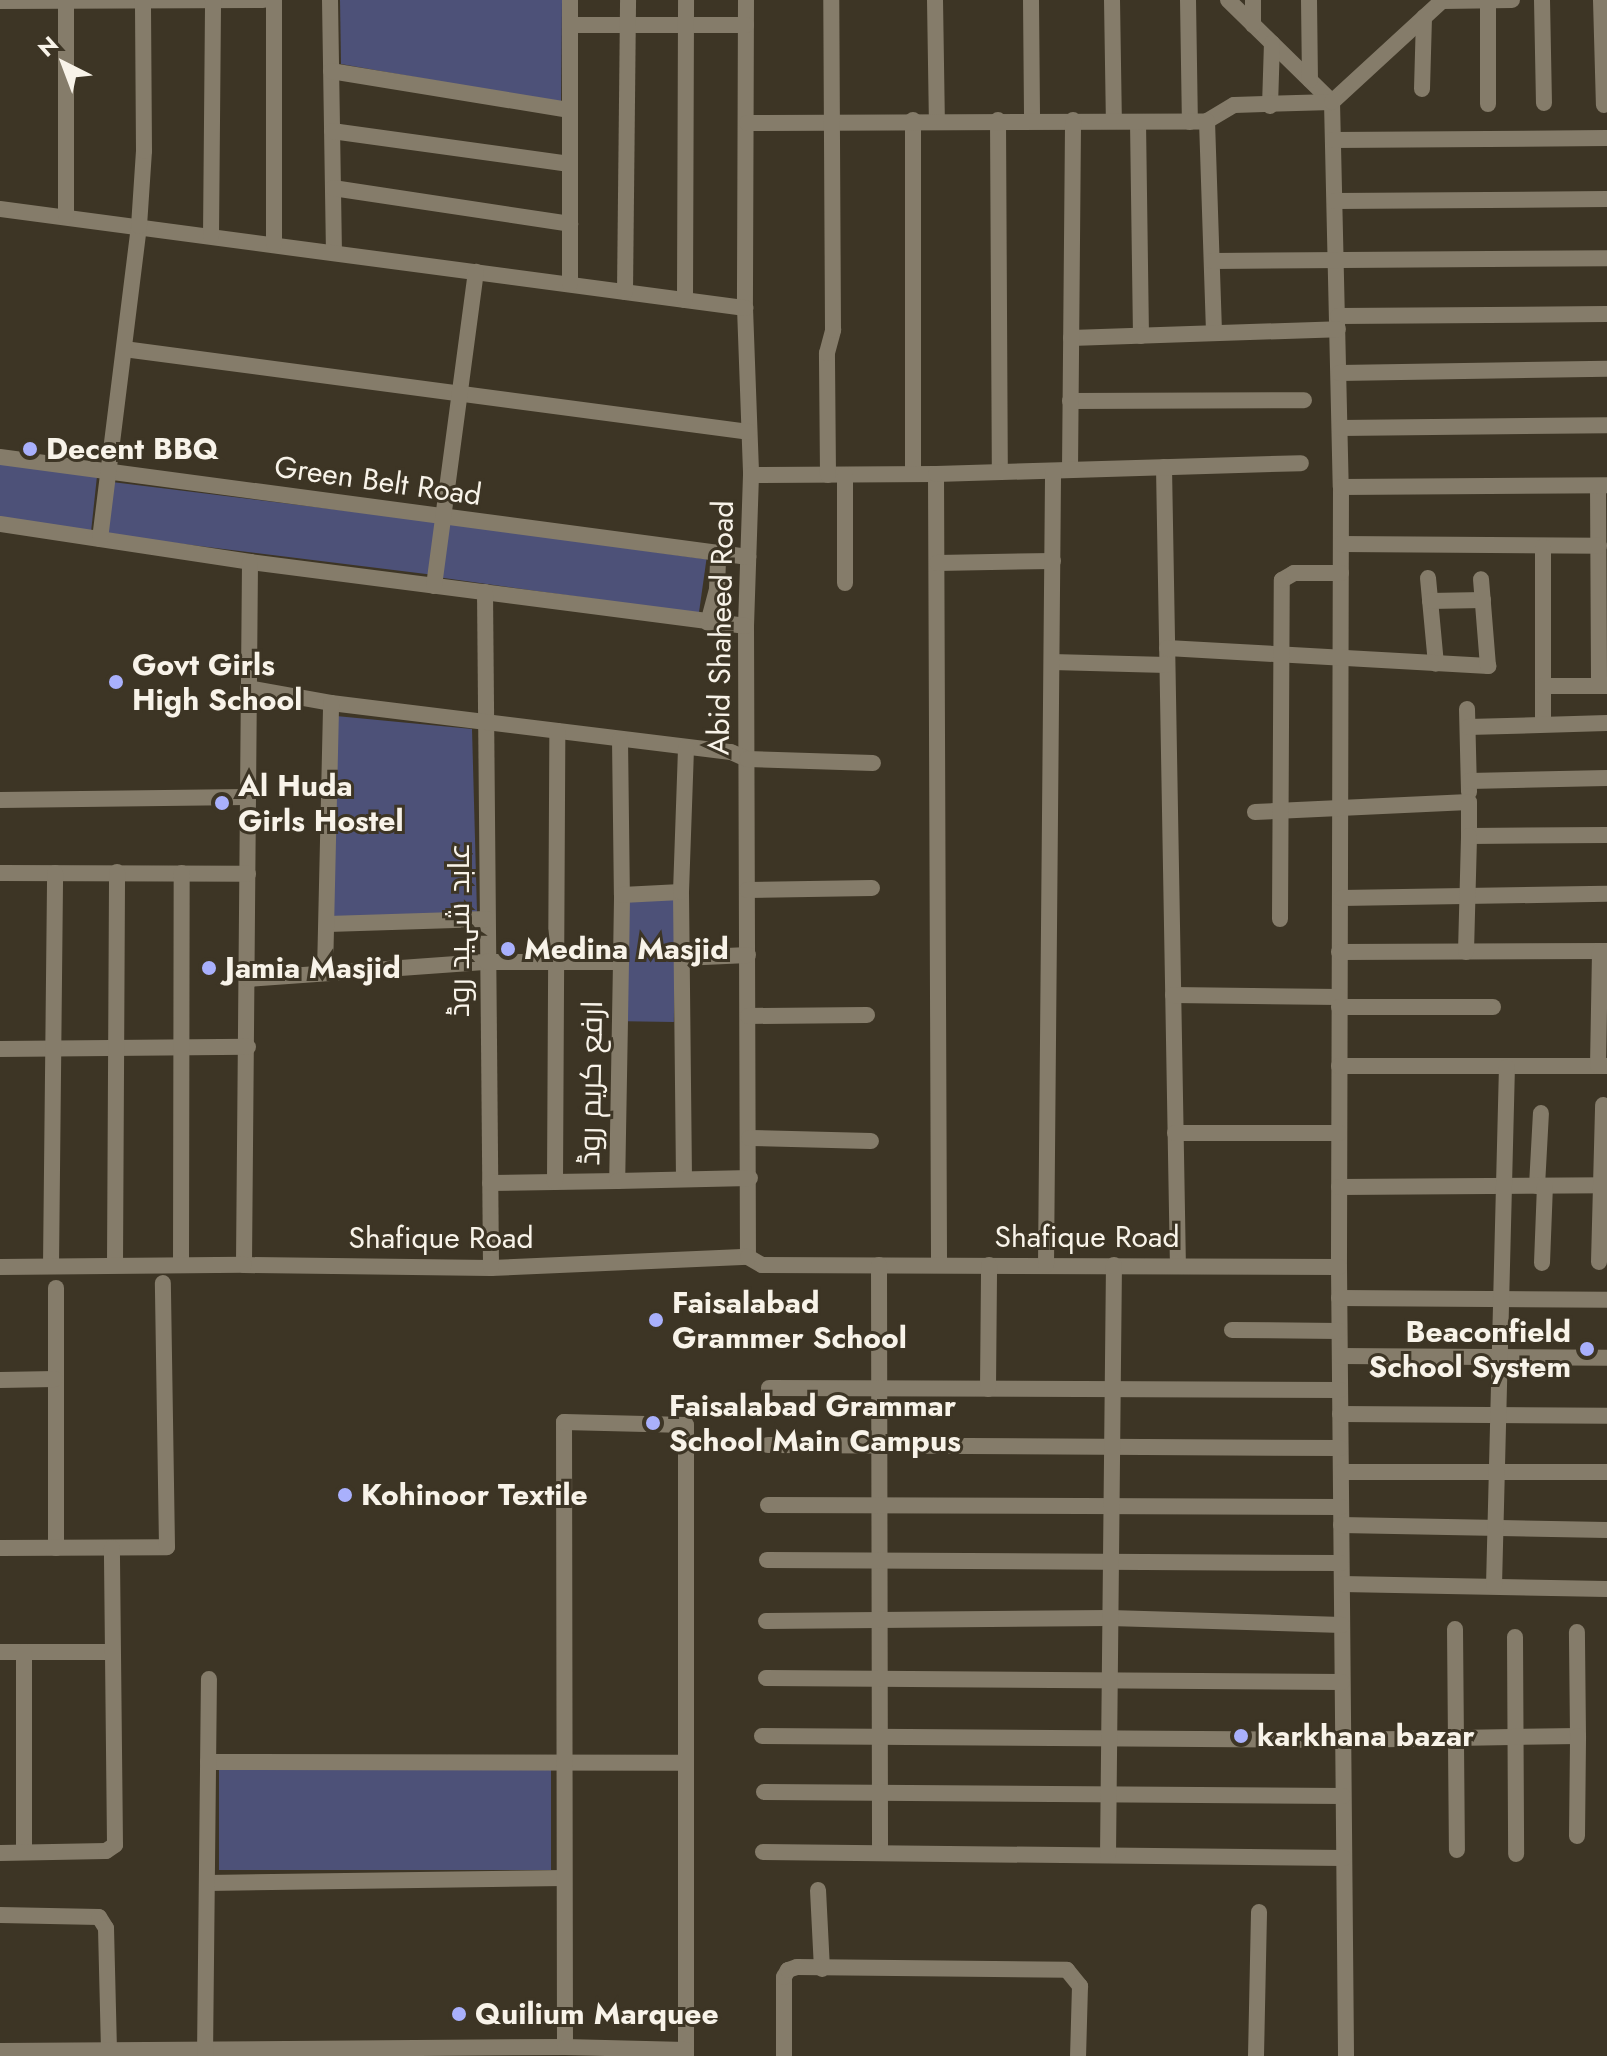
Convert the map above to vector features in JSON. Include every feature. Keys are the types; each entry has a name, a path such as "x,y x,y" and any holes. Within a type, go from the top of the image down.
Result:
{"street":[{"path":"100,539 139,226 144,151 143,0"},
{"path":"0,1 263,0"},
{"path":"274,0 274,244"},
{"path":"330,0 334,252"},
{"path":"570,0 570,284"},
{"path":"625,292 628,0"},
{"path":"685,300 686,0"},
{"name":"Abid Shaheed Road","path":"746,0 745,308 751,475 746,626 748,1257"},
{"path":"831,0 833,330 827,353 845,583"},
{"path":"935,0 937,121"},
{"path":"1031,0 1032,120"},
{"path":"1112,0 1114,121"},
{"path":"1188,0 1190,122"},
{"path":"1228,0 1332,102 1341,487 1343,810 1339,952 1339,1331 1346,2056"},
{"path":"1253,0 1253,25"},
{"path":"1309,0 1310,80"},
{"path":"747,123 913,120 1190,122 1207,121 1234,105 1332,102 1442,0 1512,0"},
{"path":"1488,0 1488,104"},
{"path":"1542,0 1544,103"},
{"path":"1601,0 1604,105"},
{"path":"66,1 66,216"},
{"path":"211,236 213,1"},
{"path":"1422,89 1424,17"},
{"path":"570,25 746,25"},
{"path":"1270,106 1272,43"},
{"path":"331,71 570,110"},
{"path":"913,120 913,474"},
{"path":"998,120 1000,472"},
{"path":"1046,1265 1053,561 1070,401 1073,120"},
{"path":"1207,121 1214,333"},
{"path":"1138,122 1141,336"},
{"path":"332,131 570,164"},
{"path":"1333,140 1607,138"},
{"path":"333,188 570,224"},
{"path":"1335,201 1607,199"},
{"path":"0,209 745,308"},
{"path":"1212,261 1607,258"},
{"path":"434,586 476,272"},
{"path":"1071,338 1214,333 1338,323 1607,314"},
{"path":"124,349 749,432"},
{"path":"1339,373 1607,369"},
{"path":"1070,401 1304,400"},
{"path":"1340,428 1607,425"},
{"name":"Green Belt Road","path":"0,457 748,557"},
{"path":"751,475 936,474 1301,463"},
{"path":"1164,467 1178,1266"},
{"path":"936,474 939,1265"},
{"path":"1341,487 1602,486 1599,546 1603,686 1543,686"},
{"path":"0,524 250,562 746,626"},
{"path":"1341,544 1599,546"},
{"path":"1543,547 1543,724"},
{"path":"708,623 717,589 718,554"},
{"path":"937,563 1053,561"},
{"path":"244,1265 250,562"},
{"path":"1280,919 1282,580 1294,573 1341,573"},
{"path":"1428,578 1436,664"},
{"path":"1052,662 1282,655 1488,666 1481,579"},
{"name":"عابد شہید روڈ","path":"485,592 491,1268"},
{"path":"1430,601 1483,600"},
{"path":"248,688 331,703 731,752 747,759 873,763"},
{"path":"325,973 331,703"},
{"path":"1466,952 1469,836 1467,709"},
{"path":"1468,727 1607,723"},
{"path":"555,1182 557,731"},
{"path":"620,739 621,962"},
{"path":"684,1179 681,892 686,747"},
{"path":"1469,781 1607,778"},
{"path":"0,800 246,797"},
{"path":"1255,812 1469,802"},
{"path":"1469,836 1607,835"},
{"path":"115,1265 117,872"},
{"path":"0,873 248,874"},
{"path":"51,1266 55,873"},
{"path":"181,1265 182,873"},
{"path":"747,890 872,888"},
{"path":"622,895 681,892"},
{"path":"1341,898 1607,894"},
{"path":"328,924 487,919"},
{"path":"1339,952 1604,951 1602,1066 1339,1066"},
{"path":"682,958 748,955"},
{"name":"ارفع کریم روڈ","path":"248,979 487,962 621,962 617,1181 490,1183"},
{"path":"1173,995 1493,1007"},
{"path":"748,1016 867,1015"},
{"path":"0,1049 248,1047"},
{"path":"1494,1586 1507,1067"},
{"path":"1599,1262 1603,1105"},
{"path":"1541,1113 1542,1263"},
{"path":"1175,1133 1339,1133"},
{"path":"749,1138 871,1141"},
{"path":"617,1181 750,1178"},
{"path":"1339,1187 1603,1185"},
{"name":"Shafique Road","path":"0,1267 244,1265 491,1268 748,1257 762,1265 1339,1267"},
{"path":"879,1265 880,1853"},
{"path":"988,1389 989,1265"},
{"path":"1108,1855 1114,1265"},
{"path":"0,1548 167,1547 163,1283"},
{"path":"56,1288 56,1548"},
{"path":"1339,1298 1607,1300"},
{"path":"1232,1330 1339,1331"},
{"path":"1340,1356 1607,1358"},
{"path":"0,1380 55,1379"},
{"path":"769,1388 1340,1390"},
{"path":"1340,1414 1607,1416"},
{"path":"0,2051 205,2054 565,2047 686,2053 686,1425 564,1422 565,2047"},
{"path":"768,1445 1340,1448"},
{"path":"1341,1472 1607,1472"},
{"path":"768,1505 1341,1507"},
{"path":"1341,1525 1607,1530"},
{"path":"0,1853 106,1851 115,1845 112,1548"},
{"path":"767,1560 1341,1563"},
{"path":"1342,1584 1607,1589"},
{"path":"766,1621 1110,1618 1342,1625"},
{"path":"1455,1629 1457,1850"},
{"path":"1577,1632 1577,1836"},
{"path":"1515,1637 1516,1854"},
{"path":"0,1652 112,1652"},
{"path":"24,1652 24,1852"},
{"path":"766,1678 1342,1682"},
{"path":"205,2054 209,1679"},
{"path":"762,1736 1343,1740 1578,1736"},
{"path":"208,1762 684,1763"},
{"path":"764,1792 1343,1796"},
{"path":"763,1852 1344,1858"},
{"path":"207,1883 564,1878"},
{"path":"818,1890 822,1969"},
{"path":"1256,2056 1259,1912"},
{"path":"0,1915 99,1917 106,1928 109,2052"},
{"path":"784,2056 784,1977 788,1970 797,1967 1067,1970 1080,1986 1078,2056"}],"shaded area":[{"path":"340,0 562,0 561,103 341,64"},
{"path":"0,464 97,476 91,532 14,522 0,516"},
{"path":"112,482 437,522 430,574 106,535"},
{"path":"448,523 706,559 699,614 440,577"},
{"path":"336,716 472,729 477,912 331,918"},
{"path":"628,897 676,898 674,1022 626,1021"},
{"path":"219,1767 551,1767 551,1870 219,1870"}],"place":[{"name":"Decent BBQ","path":"30,449"},
{"name":"Govt Girls High School","path":"116,682"},
{"name":"Al Huda Girls Hostel","path":"222,803"},
{"name":"Medina Masjid","path":"508,949"},
{"name":"Jamia Masjid","path":"209,968"},
{"name":"Faisalabad Grammer School","path":"656,1320"},
{"name":"Beaconfield School System","path":"1587,1349"},
{"name":"Faisalabad Grammar School Main Campus","path":"653,1423"},
{"name":"Kohinoor Textile","path":"345,1495"},
{"name":"karkhana bazar","path":"1241,1736"},
{"name":"Quilium Marquee","path":"459,2014"}]}
